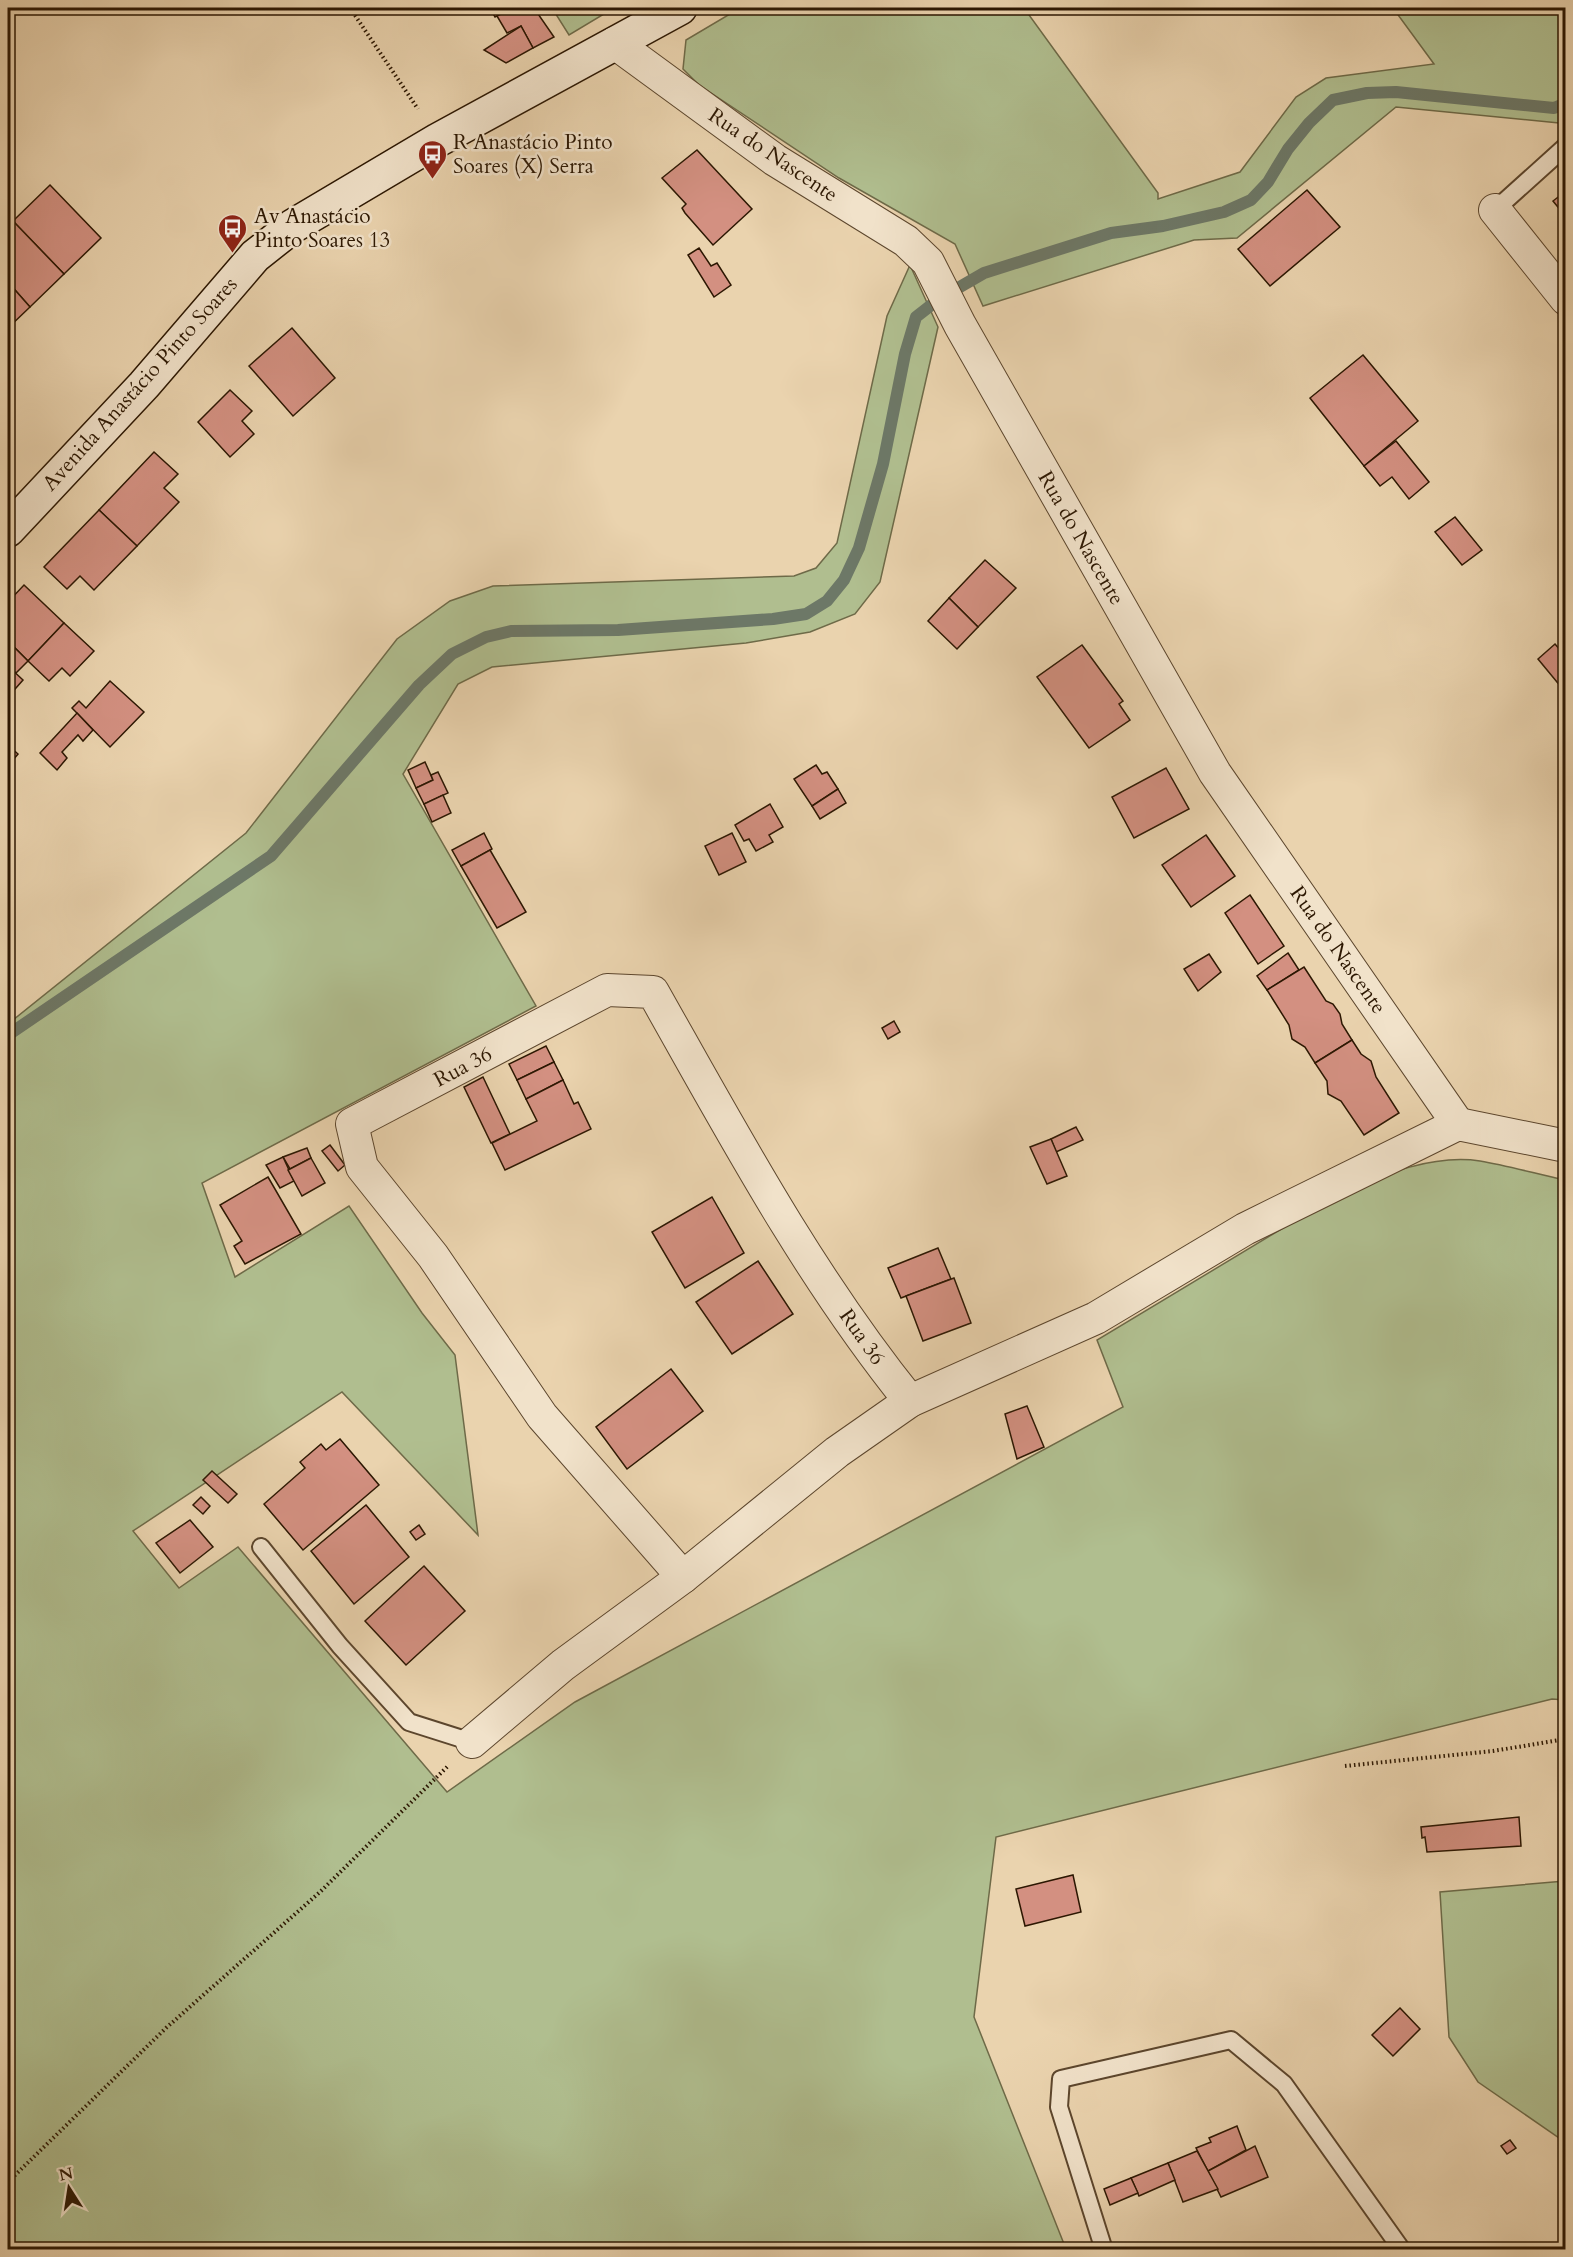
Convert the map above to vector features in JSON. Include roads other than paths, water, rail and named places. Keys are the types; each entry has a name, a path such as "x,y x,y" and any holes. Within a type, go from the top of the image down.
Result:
{"street":[{"name":"Avenida Anastácio Pinto Soares","path":"8,530 144,385 255,256 293,226 438,140 680,8"},
{"name":"Rua do Nascente","path":"615,43 775,160 906,241 928,262 960,325 1215,772 1458,1124"},
{"path":"1495,210 1566,299"},
{"name":"Rua 36","path":"683,1577 542,1416 433,1256 362,1167 352,1124 607,990 653,992 806,1254 863,1343 910,1401"},
{"path":"472,1742 562,1665 683,1577 837,1452 910,1401 1096,1318 1245,1229 1458,1124 1566,1146"}],"lane":[{"path":"1495,210 1566,146"},
{"path":"261,1547 340,1646 409,1722 472,1742"},
{"path":"1104,2250 1059,2107 1061,2079 1231,2040 1284,2084 1402,2250"}],"waterway":[{"path":"8,1035 271,856 419,685 452,654 486,637 511,631 618,630 773,619 806,614 827,601 844,580 859,548 883,464 905,354 916,317 939,299 984,273 1111,233 1163,226 1224,212 1251,200 1268,182 1288,149 1309,123 1333,100 1367,93 1396,92 1554,108 1566,103"}],"place":[{"name":"R Anastácio Pinto Soares (X) Serra","path":"432,180"},
{"name":"Av Anastácio Pinto Soares 13","path":"233,254"}]}
